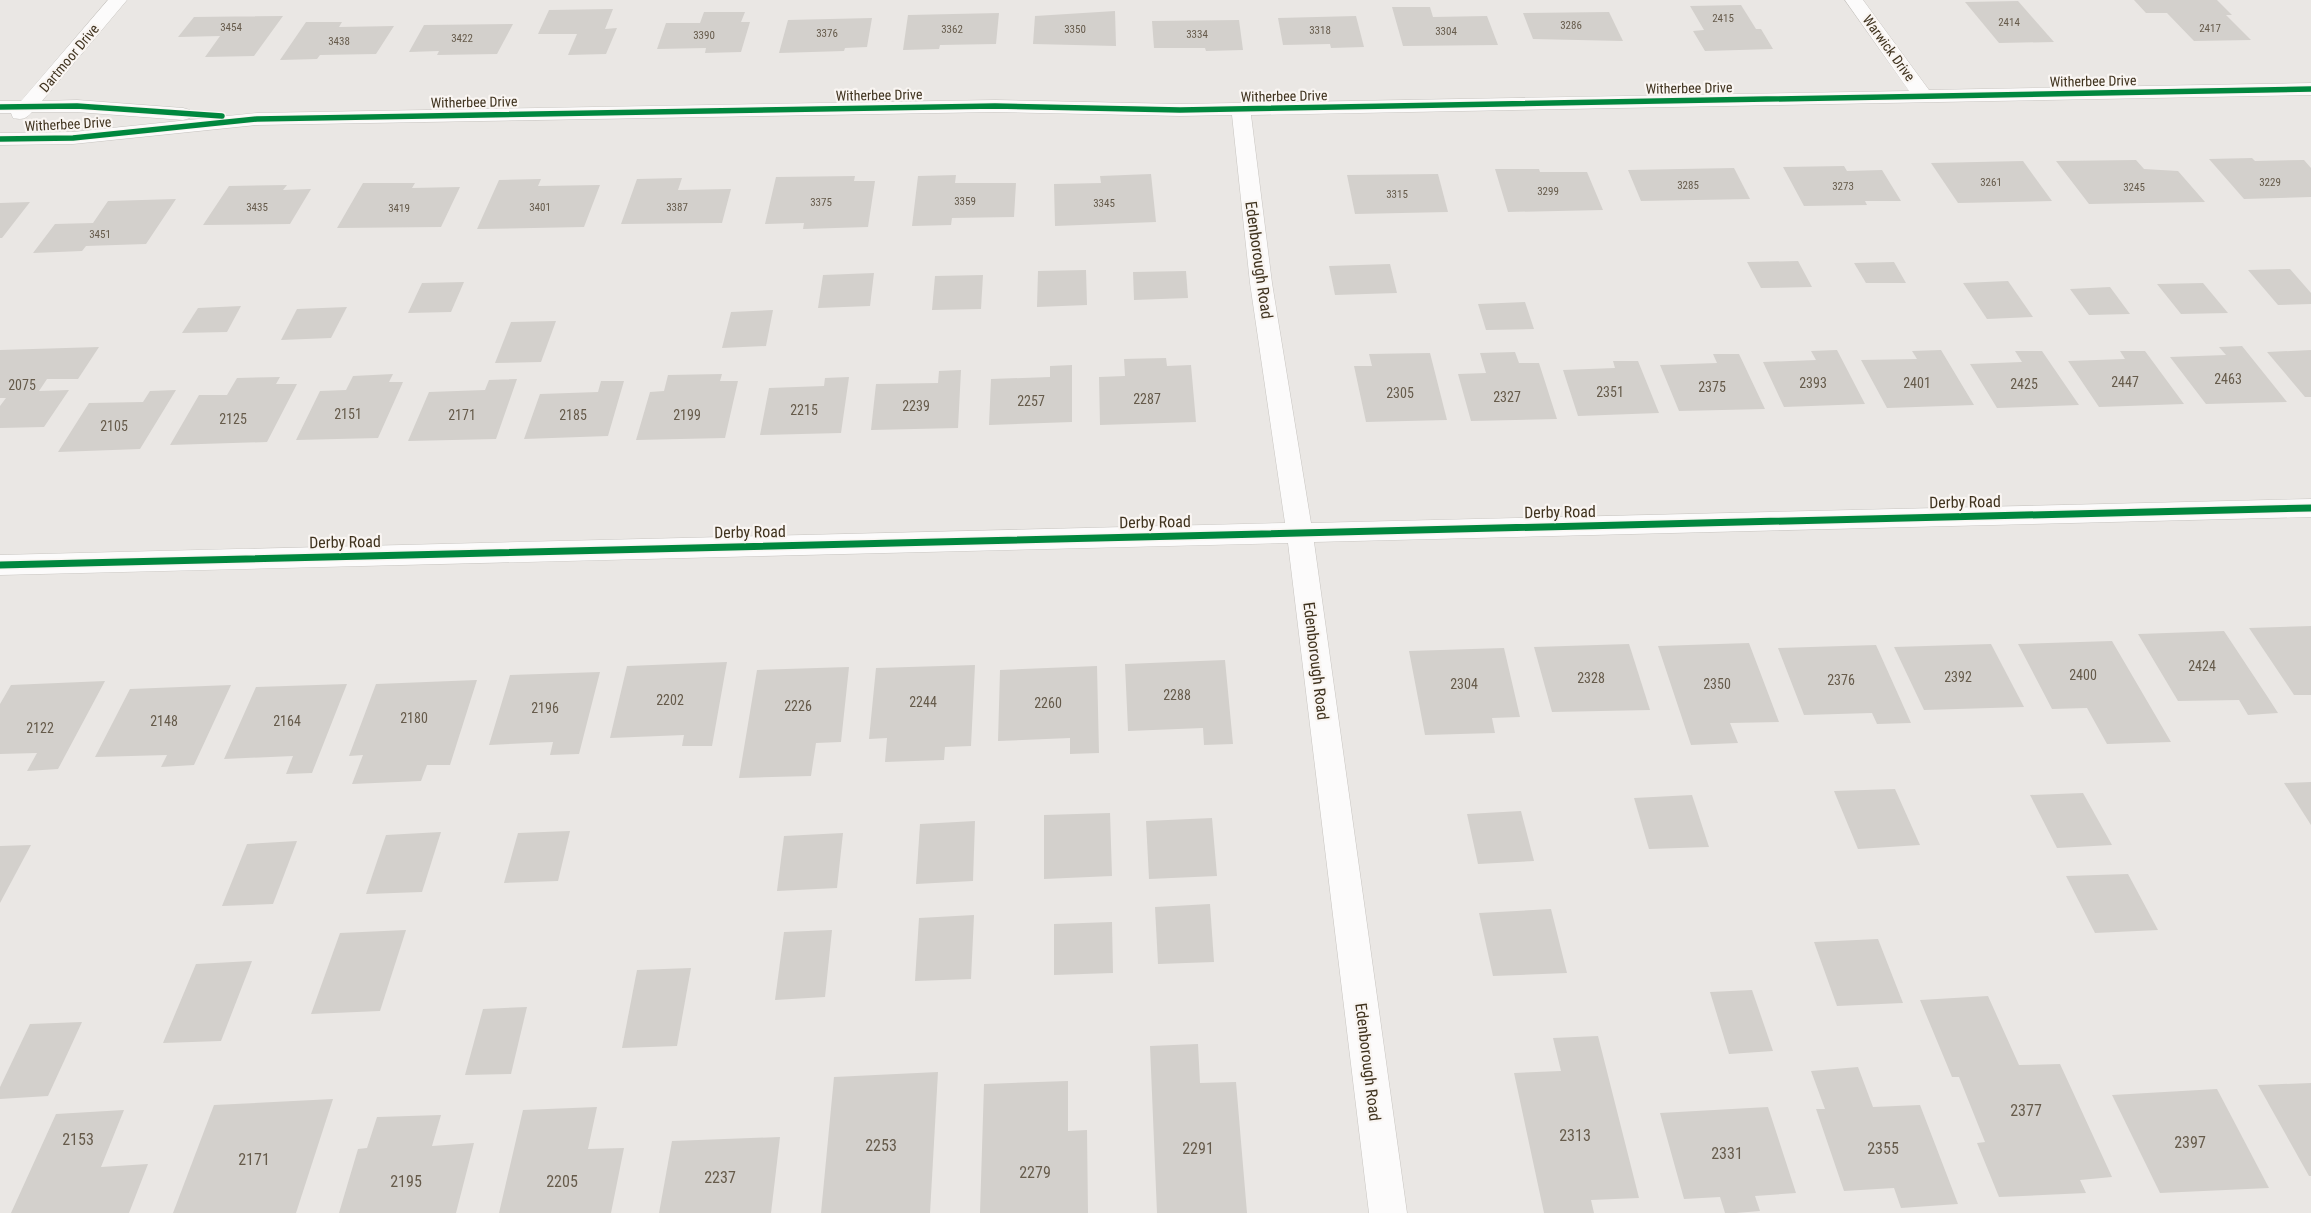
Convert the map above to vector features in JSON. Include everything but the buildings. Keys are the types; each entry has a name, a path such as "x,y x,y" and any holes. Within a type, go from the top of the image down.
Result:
{"street":[{"name":"Dartmoor Drive","path":"0,139 118,0"},
{"name":"Warwick Drive","path":"1854,0 1923,96"},
{"name":"Witherbee Drive","path":"0,139 73,138 257,119 995,106 1133,111 2311,89"},
{"name":"Witherbee Drive","path":"0,107 77,106 257,119"},
{"name":"Edenborough Road","path":"1241,109 1261,282 1300,532 1388,1213"},
{"name":"Derby Road","path":"0,565 2311,508"}],"cycle path":[{"path":"0,139 73,138 257,119 995,106 1180,110 2311,89"},
{"path":"0,107 77,106 222,116"},
{"path":"0,565 2311,508"}]}
